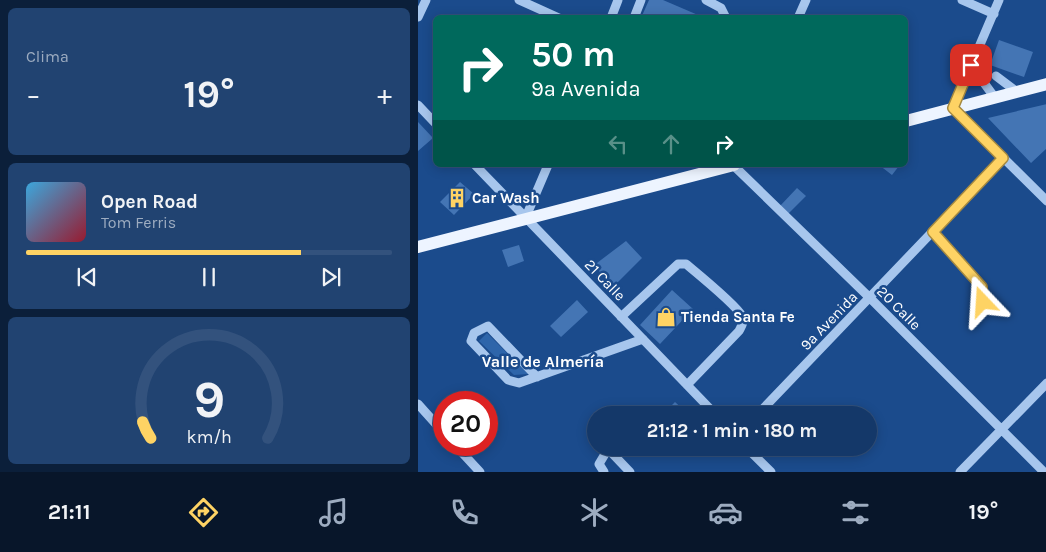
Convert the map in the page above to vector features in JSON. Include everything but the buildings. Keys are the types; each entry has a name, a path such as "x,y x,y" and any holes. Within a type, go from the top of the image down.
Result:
{"main road":[{"path":"908,120 1046,84"},
{"path":"418,247 725,167"}],"street":[{"path":"418,18 426,0"},
{"path":"519,0 552,15"},
{"path":"612,15 618,0"},
{"path":"635,15 641,0"},
{"path":"706,0 722,8 725,15"},
{"path":"799,15 806,0"},
{"path":"962,0 994,14"},
{"path":"999,0 953,108 1046,200"},
{"path":"971,65 995,98"},
{"path":"996,76 1017,92"},
{"path":"418,105 433,121"},
{"name":"9a Avenida","path":"766,406 1003,158"},
{"name":"21 Calle","path":"476,167 707,406"},
{"path":"525,219 547,167"},
{"name":"20 Calle","path":"735,167 870,298 1044,472"},
{"path":"933,232 982,287 983,302"},
{"path":"621,317 678,264 686,264 730,303 742,316 743,323 738,331 687,385"},
{"path":"537,377 488,326 474,333 471,341 508,380 519,383 537,377 643,339"},
{"path":"960,472 1046,383"},
{"path":"418,404 433,421"},
{"path":"418,419 426,413"},
{"path":"604,472 599,464 608,449 630,472"},
{"path":"465,456 480,472"},
{"path":"755,456 771,472"}],"shaded area":[{"path":"487,333 528,374 514,375 479,341"}],"place":[{"name":"Car Wash","path":"457,198"},
{"name":"Tienda Santa Fe","path":"666,317"}],"district":[{"name":"Valle de Almería","path":"543,361"}],"route":[{"path":"971,65 953,108 1003,158 933,232 982,287 983,302"}]}
